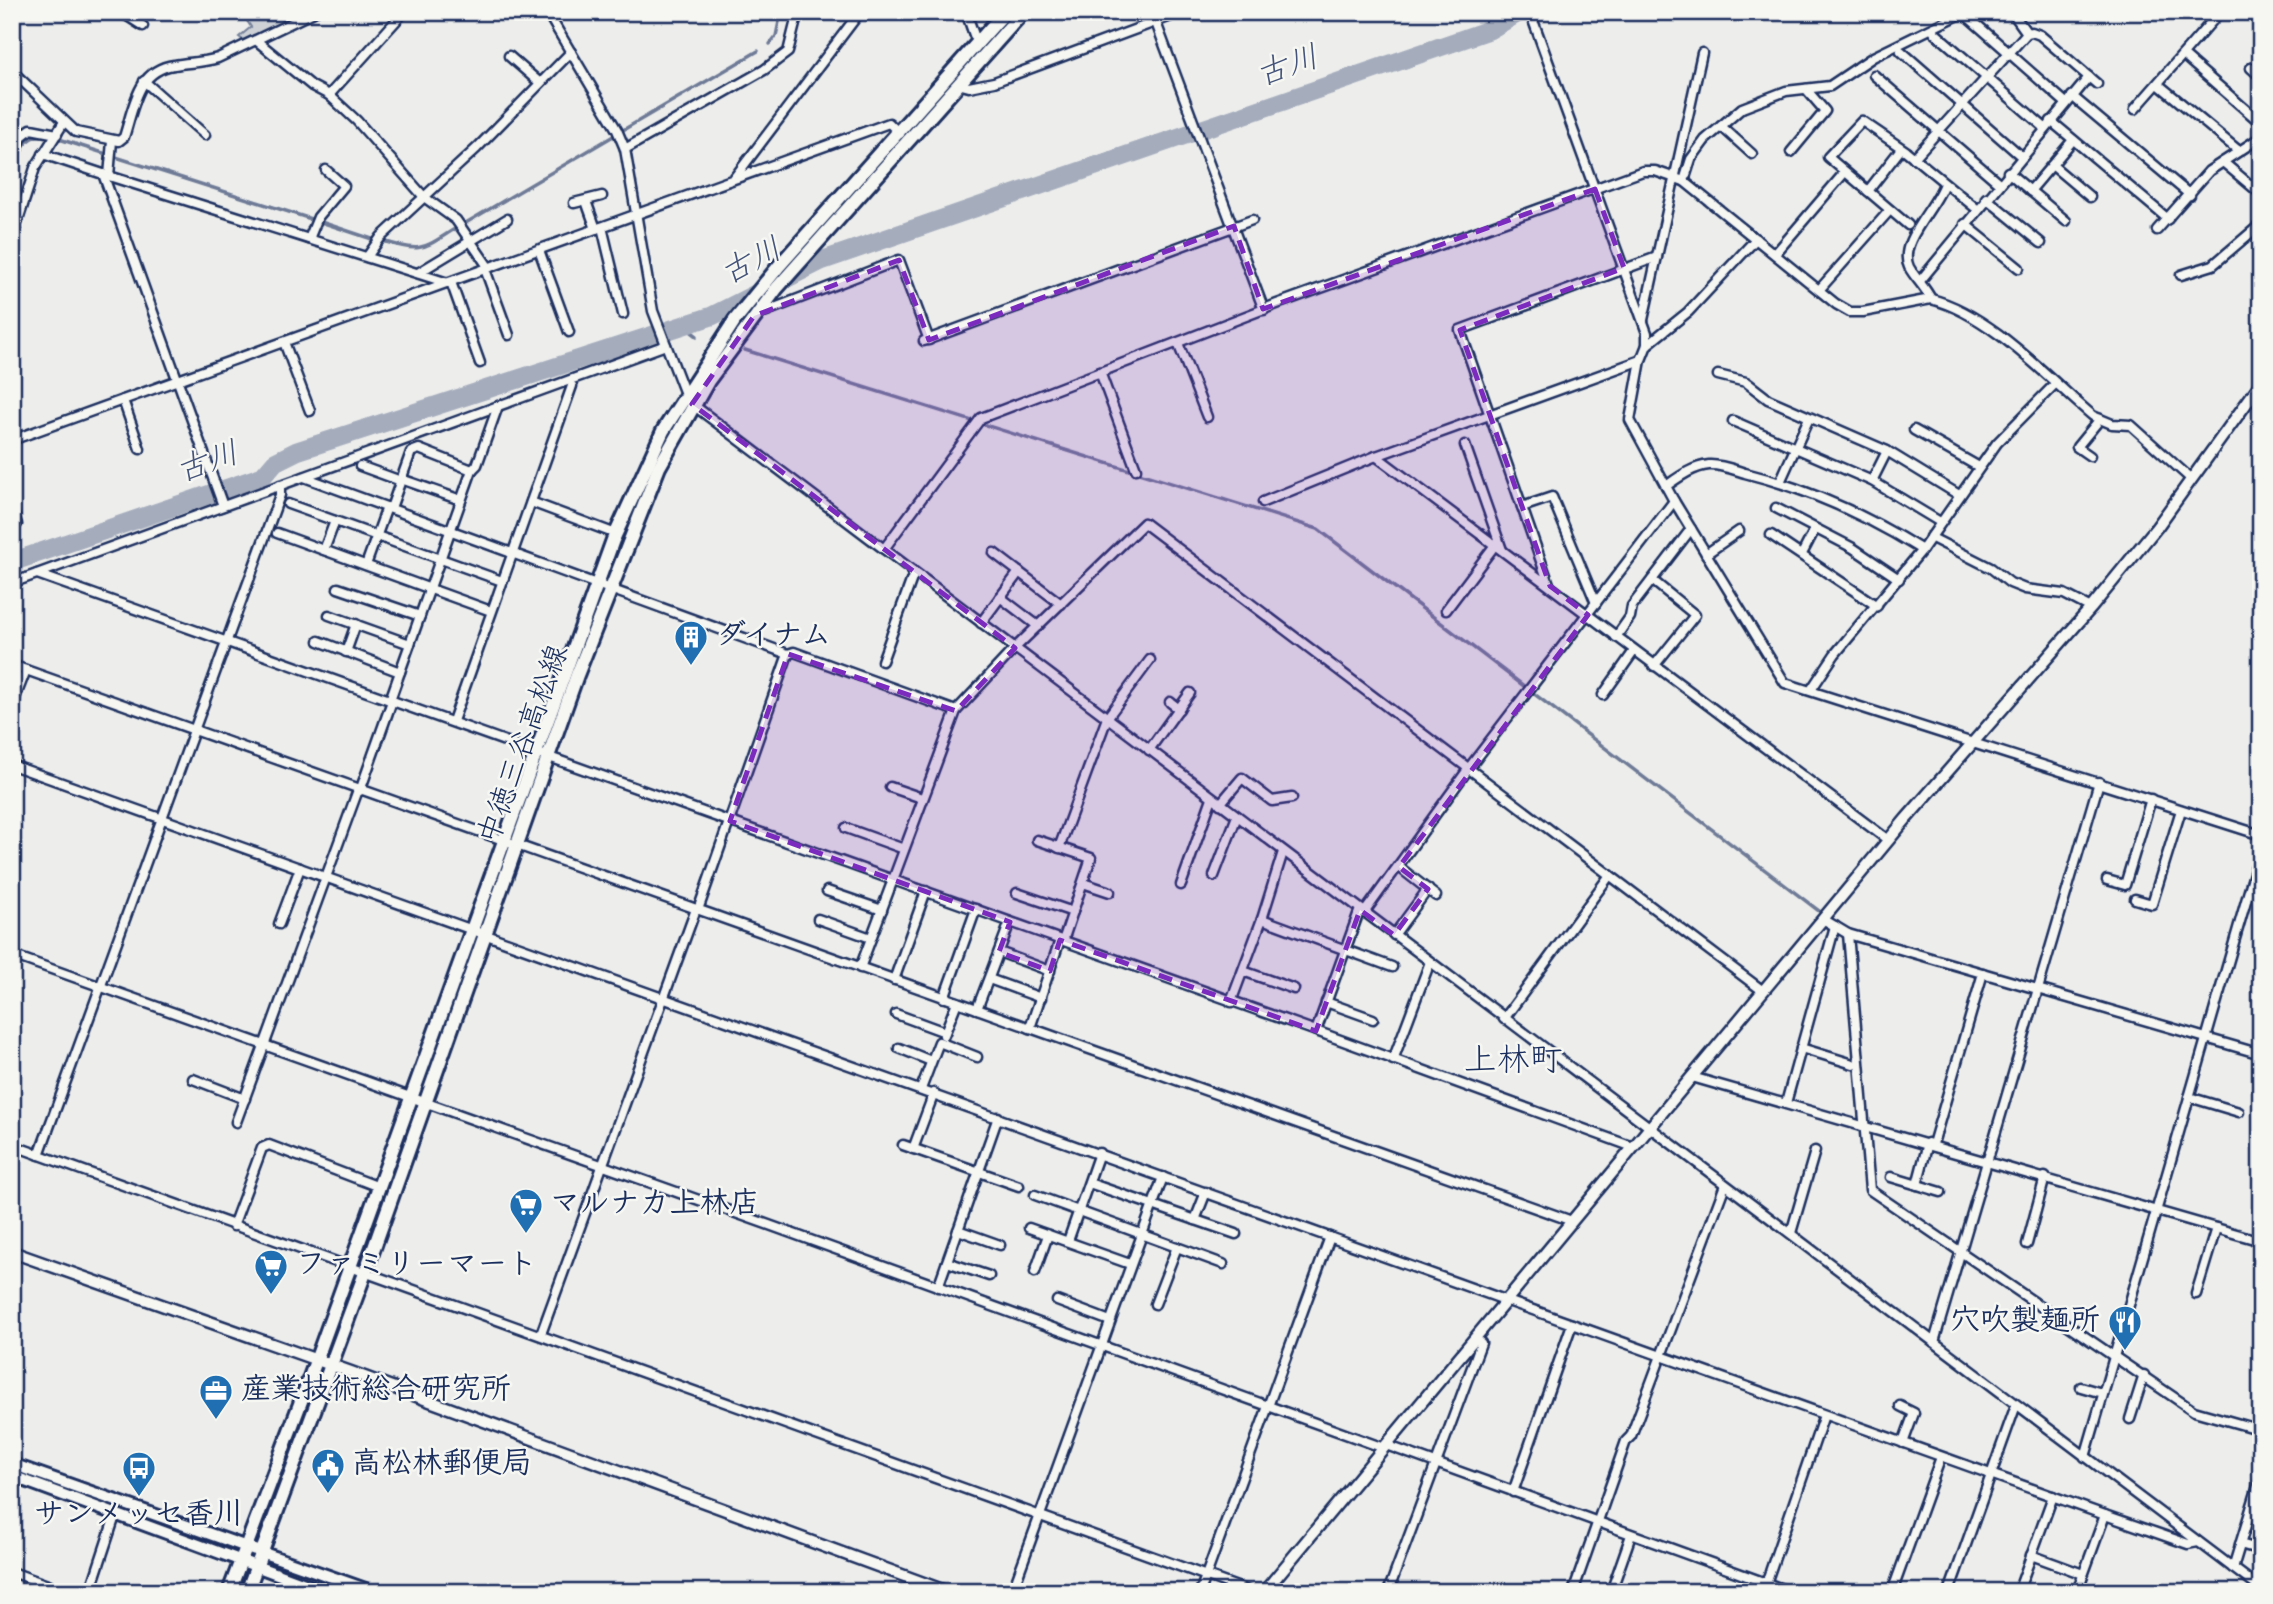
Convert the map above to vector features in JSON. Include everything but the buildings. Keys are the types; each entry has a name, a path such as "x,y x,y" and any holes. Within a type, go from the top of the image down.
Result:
{"main road":[{"name":"中徳三谷高松線","path":"953,80 980,41 1005,12"},
{"name":"中徳三谷高松線","path":"247,1592 365,1273 424,1104 478,933 603,587 689,399 903,137 953,80 1023,12"},
{"name":"中徳三谷高松線","path":"603,587 616,534 648,461 689,399 735,320 779,266 903,137"},
{"name":"中徳三谷高松線","path":"229,1592 238,1561 316,1360 410,1099 478,933"},
{"path":"12,1464 374,1592"},
{"path":"12,1476 327,1592"}],"street":[{"path":"121,12 143,26"},
{"path":"12,71 81,135 112,141 124,137 149,73 161,68 201,64 257,41 314,12"},
{"path":"329,94 404,12"},
{"path":"547,12 625,149 653,311 689,399 914,573 2261,1589"},
{"path":"625,149 764,70 788,52 798,12"},
{"path":"733,179 860,12"},
{"path":"966,12 974,35 980,41"},
{"path":"1152,12 1266,309"},
{"path":"953,80 969,87 995,82 1182,12"},
{"path":"2012,12 2027,33 2040,35 2097,84"},
{"path":"2135,109 2220,12"},
{"path":"1531,14 1643,320 1647,345"},
{"path":"1680,179 1691,159 1721,126 1742,108 1766,97 1830,86 1873,57 1966,14 2009,52 2190,195"},
{"path":"1934,32 1986,77 2073,140 2168,219"},
{"path":"1914,158 2027,33"},
{"path":"257,41 312,86 329,94 357,121 424,197 456,220 487,269 509,335"},
{"path":"1901,51 2021,156"},
{"path":"368,257 381,237 571,52"},
{"path":"1643,320 1657,257 1680,179 1702,53"},
{"path":"509,55 540,83"},
{"path":"2183,55 2261,123"},
{"path":"2251,68 2261,77"},
{"path":"1874,75 1999,183"},
{"path":"1920,281 1986,198 2089,77"},
{"path":"144,81 205,135"},
{"path":"2158,84 2239,151"},
{"path":"1791,152 1825,111 1806,89"},
{"path":"1908,225 1828,158 1862,121 1914,158 1977,209"},
{"path":"12,239 35,168 64,122"},
{"path":"12,440 889,123 903,137"},
{"path":"1721,126 1752,154"},
{"path":"12,165 22,136 31,129 57,134"},
{"path":"2031,191 2073,140"},
{"path":"112,141 106,175 176,381 223,506"},
{"path":"2157,230 2209,171 2259,141"},
{"path":"1868,191 1900,150"},
{"path":"43,154 449,282"},
{"path":"2223,162 2261,194"},
{"path":"2052,165 2090,197"},
{"path":"309,239 318,217 344,186 326,170"},
{"path":"884,549 977,424 1100,372 1277,304 1643,172 1656,171 1680,179 1850,312 1931,299 1944,302 1988,327 2100,419 2131,425 2192,478"},
{"path":"1775,254 1845,172"},
{"path":"2008,172 2066,221"},
{"path":"1931,299 1909,268 1908,245 1940,197 1944,183"},
{"path":"574,203 602,195"},
{"path":"1986,198 2041,243"},
{"path":"586,201 599,228 623,314"},
{"path":"1819,290 1890,210"},
{"path":"418,273 507,219"},
{"path":"755,315 899,260 927,340 1252,220"},
{"path":"1965,224 2019,268"},
{"path":"2181,275 2213,265 2257,232 2261,224"},
{"path":"1756,239 1688,312 1647,345 1641,360 1630,420 1674,501 1786,683 2261,835"},
{"path":"539,250 569,332"},
{"path":"1550,586 1460,330 1657,257"},
{"path":"449,282 480,363"},
{"path":"284,342 310,411"},
{"path":"12,583 664,343"},
{"path":"1178,343 1207,417"},
{"path":"1263,502 1376,456 1641,360"},
{"path":"1100,372 1136,469"},
{"path":"1718,375 1745,382 1768,399 1887,451 1959,495"},
{"path":"1264,1592 1888,840 2091,608 2192,478 2261,383"},
{"path":"1815,691 1835,653 1922,550 1997,443 2055,384"},
{"path":"453,721 572,386"},
{"path":"123,400 140,449"},
{"path":"236,1122 359,790 461,500 498,406"},
{"path":"1780,482 1809,418"},
{"path":"2090,456 2077,447 2100,419"},
{"path":"1733,421 1872,481 1940,522"},
{"path":"1914,430 1979,467"},
{"path":"1465,445 1499,547"},
{"path":"366,565 411,452 419,449 472,470"},
{"path":"1872,481 1887,451"},
{"path":"1376,456 1888,840"},
{"path":"1666,486 1696,468 1711,464 1780,482 1880,523 1922,550"},
{"path":"360,466 461,500"},
{"path":"304,477 788,654 794,652 956,711"},
{"path":"38,1155 280,495 280,485"},
{"path":"1522,508 1552,497 1596,603"},
{"path":"1316,1031 1362,911 1399,867 1469,768 1674,501"},
{"path":"531,502 616,534"},
{"path":"288,504 502,581"},
{"path":"1776,508 1853,548 1899,579"},
{"path":"324,550 335,521"},
{"path":"860,968 956,711 1015,648 1144,523 1763,991"},
{"path":"1616,637 1630,617 1632,606 1691,529"},
{"path":"1802,554 1815,529"},
{"path":"1706,554 1739,531"},
{"path":"277,533 491,611"},
{"path":"1771,535 1877,606"},
{"path":"1930,537 1991,568 2010,583 2064,594 2091,608"},
{"path":"1446,610 1499,547"},
{"path":"994,553 1061,604"},
{"path":"981,623 1019,572"},
{"path":"882,662 914,573"},
{"path":"37,574 453,721 1633,1147"},
{"path":"1652,580 1695,615 1654,666"},
{"path":"338,588 420,616"},
{"path":"1000,597 1038,626"},
{"path":"329,615 410,644"},
{"path":"346,652 356,625"},
{"path":"319,641 400,672"},
{"path":"1603,695 1634,651"},
{"path":"541,1334 730,821 788,654"},
{"path":"1059,848 1107,718 1150,660"},
{"path":"12,666 1572,1221"},
{"path":"12,706 26,670"},
{"path":"1149,750 1190,693"},
{"path":"1170,702 1179,709"},
{"path":"12,765 934,1093 1991,1475 2188,1544 2199,1542"},
{"path":"1220,804 1241,778 1272,801 1292,798"},
{"path":"1934,1342 2099,782"},
{"path":"890,787 922,798"},
{"path":"1181,885 1212,798"},
{"path":"2107,880 2125,885 2151,799"},
{"path":"2135,899 2152,904 2181,810"},
{"path":"1214,876 1237,816"},
{"path":"846,828 904,849"},
{"path":"1030,1028 1091,858 1037,840"},
{"path":"2085,1457 2261,849"},
{"path":"1231,1002 1262,919 1283,852"},
{"path":"1399,867 1436,896"},
{"path":"279,925 300,868"},
{"path":"1504,1019 1610,875"},
{"path":"1083,883 1110,892"},
{"path":"1394,935 1428,889"},
{"path":"827,891 882,910"},
{"path":"894,980 926,891"},
{"path":"1017,892 1073,912"},
{"path":"944,998 976,909"},
{"path":"818,919 871,937"},
{"path":"1262,919 1392,967"},
{"path":"1823,919 1848,933 2261,1054"},
{"path":"977,1009 1010,922"},
{"path":"1786,1103 1835,926"},
{"path":"1848,933 1870,1190 2113,1353 2194,1411 2261,1430"},
{"path":"999,952 1050,971"},
{"path":"12,955 1791,1592"},
{"path":"1393,1060 1430,962"},
{"path":"1243,971 1294,989"},
{"path":"1917,1185 1983,973"},
{"path":"989,979 1041,998"},
{"path":"921,1089 957,1002"},
{"path":"1326,1002 1373,1019"},
{"path":"896,1014 945,1032"},
{"path":"941,1043 977,1057"},
{"path":"899,1048 931,1061"},
{"path":"1801,1048 1853,1064"},
{"path":"1692,1077 2261,1241"},
{"path":"193,1079 245,1099"},
{"path":"913,1149 934,1093"},
{"path":"2189,1097 2239,1112"},
{"path":"938,1287 998,1117"},
{"path":"12,1145 1251,1592"},
{"path":"233,1226 262,1148 269,1145 379,1187"},
{"path":"903,1145 1019,1186"},
{"path":"1791,1233 1815,1151"},
{"path":"1068,1241 1099,1153"},
{"path":"1012,1592 1163,1177"},
{"path":"1891,1177 1941,1192"},
{"path":"2026,1244 2046,1177"},
{"path":"1089,1183 1236,1234"},
{"path":"1573,1592 1725,1185"},
{"path":"1195,1220 1206,1192"},
{"path":"1035,1195 1223,1264"},
{"path":"1029,1228 1130,1264"},
{"path":"2196,1294 2217,1228"},
{"path":"958,1230 1000,1245"},
{"path":"1035,1272 1048,1235"},
{"path":"1200,1592 1330,1237"},
{"path":"1155,1304 1177,1247"},
{"path":"12,1252 331,1365 948,1592"},
{"path":"947,1262 989,1276"},
{"path":"1057,1301 1110,1321"},
{"path":"1513,1492 1572,1324"},
{"path":"1388,1592 1480,1343 1475,1338"},
{"path":"2130,1419 2144,1375"},
{"path":"2081,1387 2102,1393"},
{"path":"1949,1592 2017,1405"},
{"path":"1900,1406 1914,1413 1903,1443"},
{"path":"1763,1592 1824,1415"},
{"path":"1892,1592 1941,1457"},
{"path":"2233,1568 2259,1490 2261,1476"},
{"path":"2018,1592 2053,1496"},
{"path":"90,1592 116,1513"},
{"path":"2077,1592 2105,1515"},
{"path":"1611,1592 1631,1535"},
{"path":"2241,1544 2261,1550"},
{"path":"2031,1555 2083,1574"},
{"path":"12,1572 67,1592"}],"highlighted area":[{"path":"1595,189 1624,268 1460,330 1550,586 1588,615 1399,867 1428,889 1394,935 1360,910 1316,1031 1060,940 1050,971 999,952 1010,922 730,821 788,654 956,711 1015,648 692,404 730,349 754,316 899,260 929,340 1234,226 1263,309"}],"shaded area":[{"path":"253,12 307,12 243,40 239,37 251,27 245,18"}],"waterway":[{"path":"770,44 776,36 781,12"},
{"name":"古川","path":"12,562 263,476 275,462 297,451 712,316 821,261 1489,30 1520,12"},
{"path":"623,130 758,51"},
{"path":"464,224 615,135"},
{"path":"12,181 25,143 37,136 46,136"},
{"path":"56,138 311,219"},
{"path":"321,222 375,240"},
{"path":"383,241 407,247 423,247 458,227"},
{"path":"684,326 697,336"},
{"path":"745,350 1318,529 1819,911"},
{"path":"1847,930 1880,939"},
{"path":"2042,986 2173,1024"}],"place":[{"name":"ダイナム","path":"691,667"},
{"name":"マルナカ上林店","path":"526,1235"},
{"name":"ファミリーマート","path":"271,1296"},
{"name":"穴吹製麺所","path":"2125,1352"},
{"name":"産業技術総合研究所","path":"216,1421"},
{"name":"高松林郵便局","path":"328,1495"},
{"name":"サンメッセ香川","path":"139,1498"}],"district":[{"name":"上林町","path":"1513,1062"}]}
